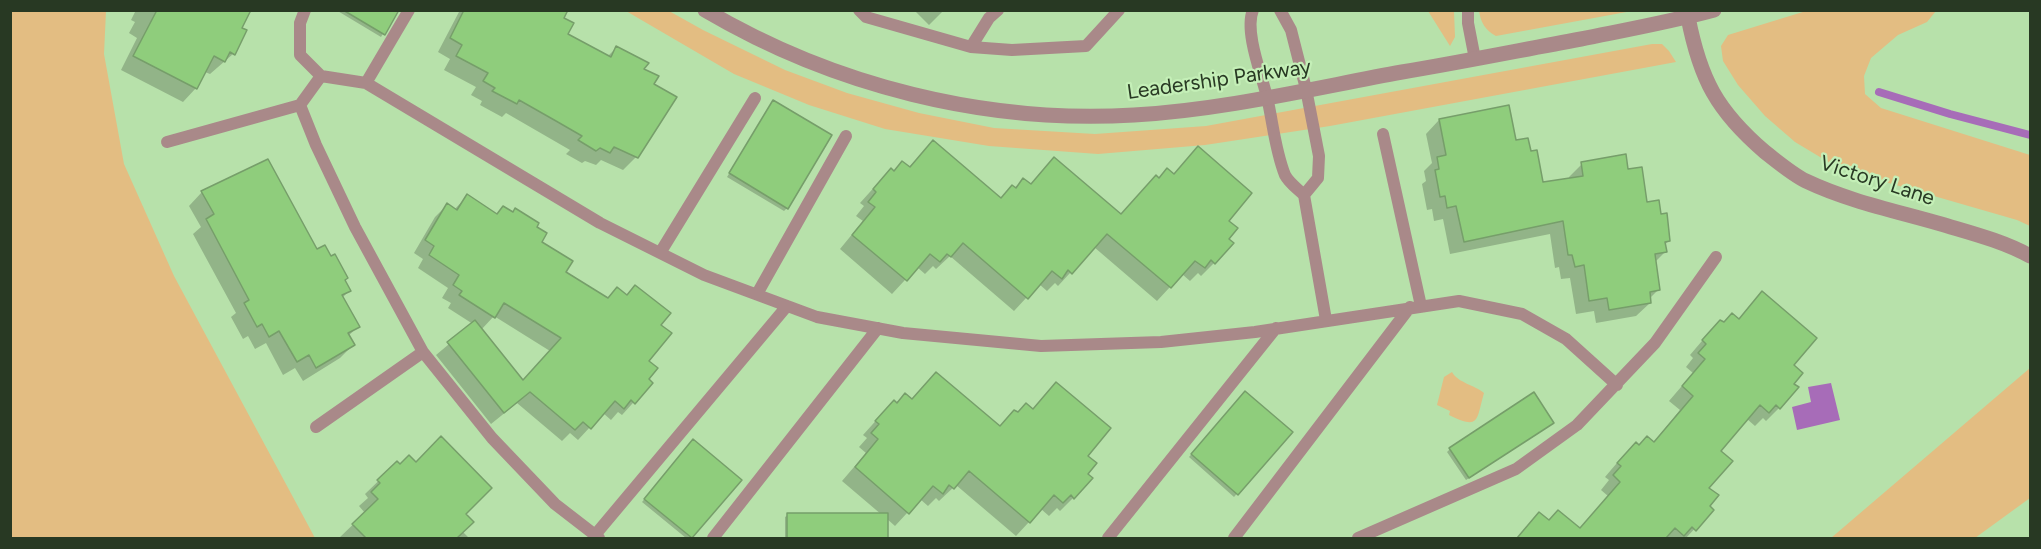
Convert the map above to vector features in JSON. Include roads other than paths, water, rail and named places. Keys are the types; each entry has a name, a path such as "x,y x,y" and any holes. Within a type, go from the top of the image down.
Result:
{"street":[{"name":"Leadership Parkway","path":"705,10 776,49 833,71 886,87 960,104 1017,113 1079,116 1134,115 1193,109 1267,97 1475,59 1714,10"},
{"name":"Victory Lane","path":"1688,17 1696,55 1707,81 1724,110 1745,134 1776,161 1805,180 1841,194 1973,234 2031,256"}],"lane":[{"path":"305,10 300,22 300,55 321,76 366,83 600,223 704,274 816,317 903,333 1041,346 1161,342 1276,328 1459,301 1522,314 1566,339 1617,386"},
{"path":"366,83 409,10"},
{"path":"859,10 866,17 971,47 1012,50 1086,46 1119,10"},
{"path":"971,47 989,18 998,10"},
{"path":"1253,10 1251,16 1253,45 1267,97 1277,150 1286,178 1304,195 1326,321"},
{"path":"1280,10 1291,30 1306,89 1319,156 1318,178 1304,195"},
{"path":"1468,10 1468,23 1475,59"},
{"path":"167,142 300,105 321,76"},
{"path":"660,253 755,98"},
{"path":"300,105 316,145 355,227 423,352 492,438 555,504 597,537 787,306"},
{"path":"1234,538 1416,307 1383,134"},
{"path":"756,294 846,136"},
{"path":"1358,538 1516,468 1577,425 1617,386 1655,343 1716,257"},
{"path":"713,538 878,328"},
{"path":"1108,538 1276,328"},
{"path":"316,427 423,352"}],"waterway":[{"path":"1879,92 2030,135"}]}
